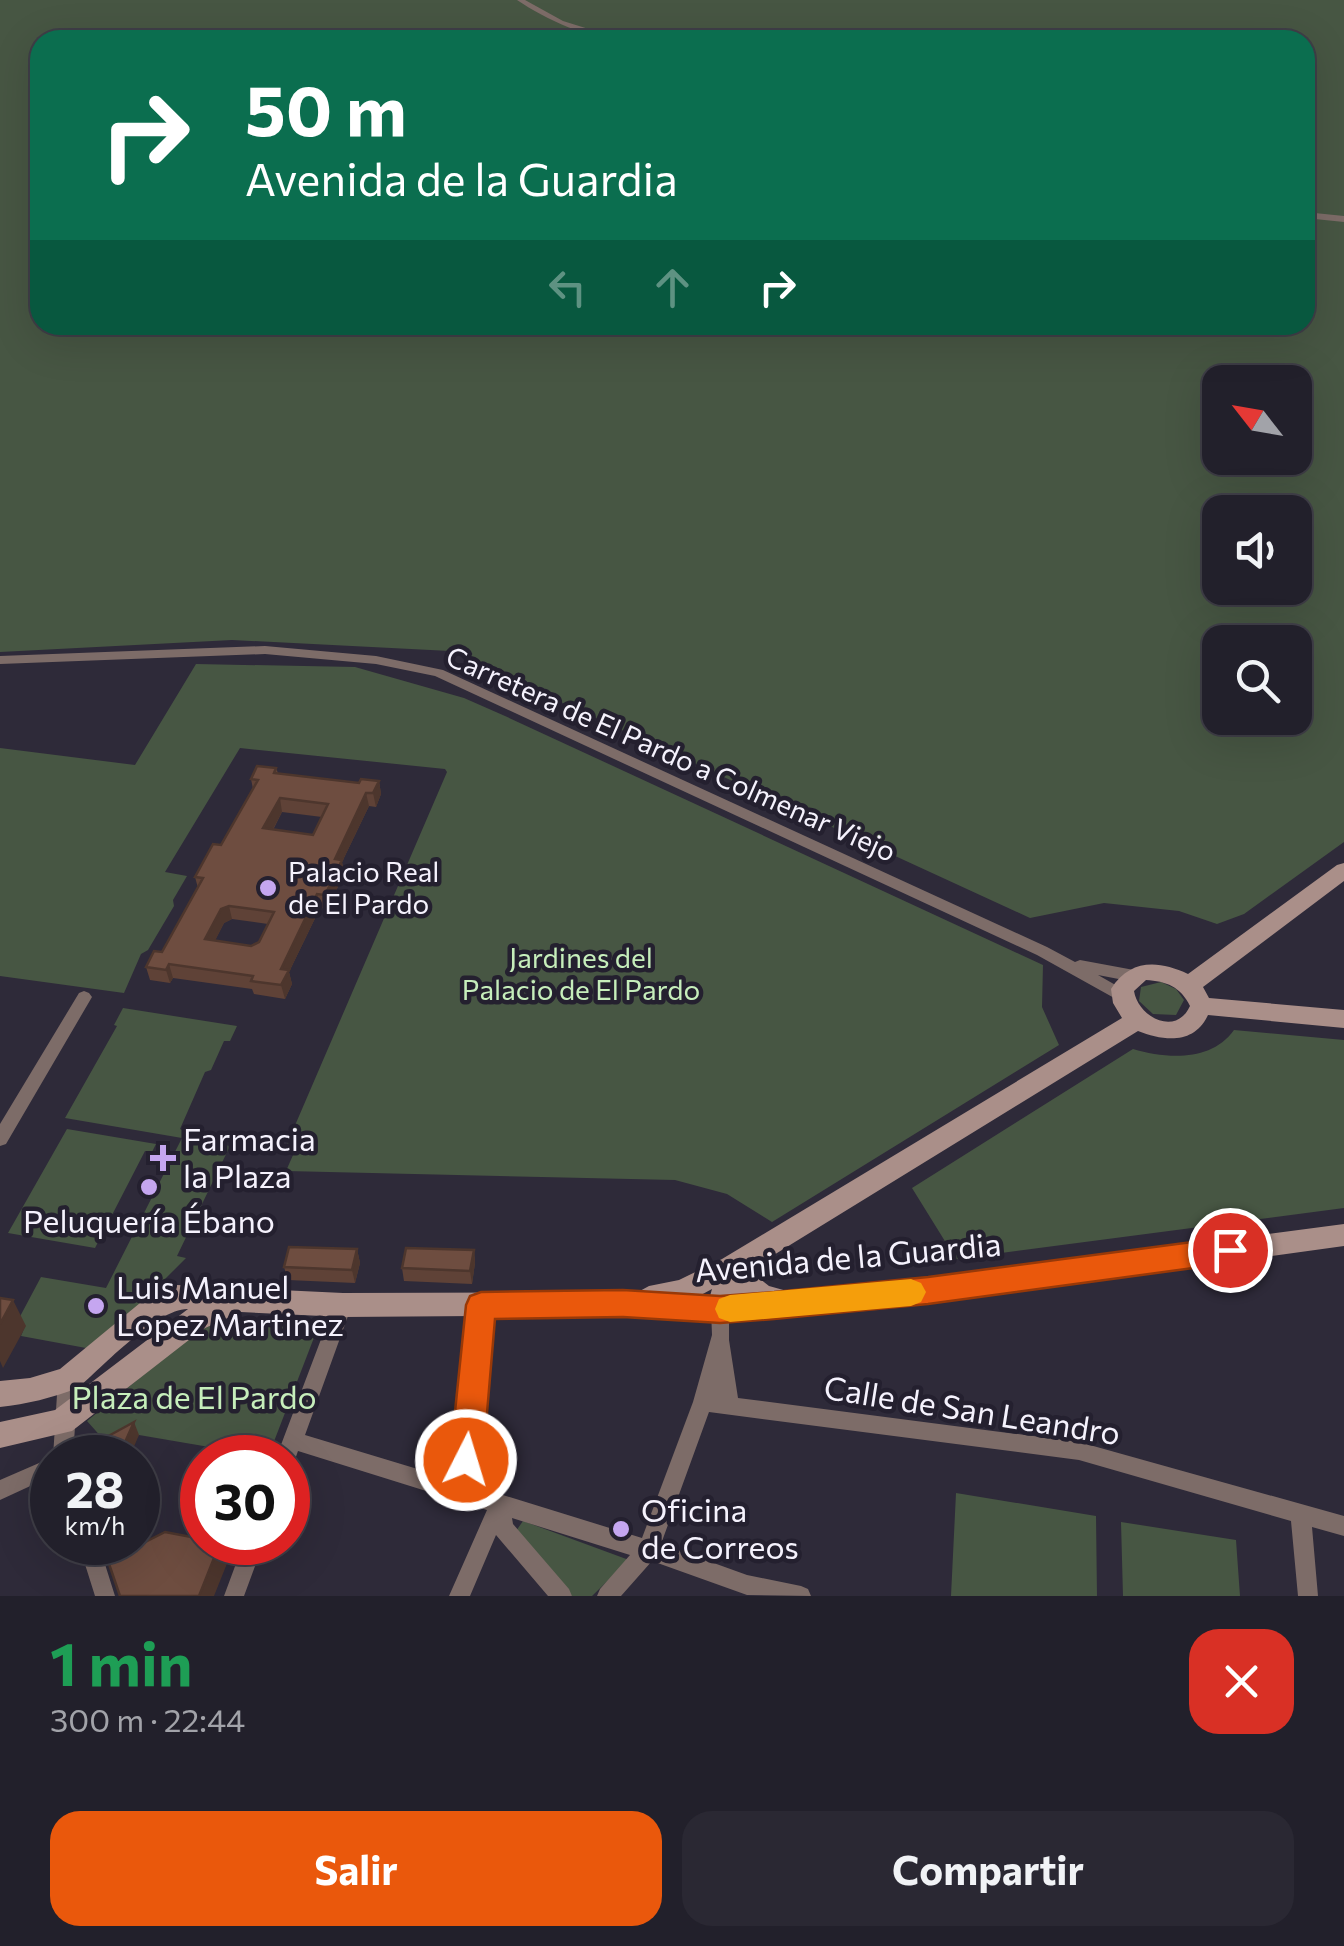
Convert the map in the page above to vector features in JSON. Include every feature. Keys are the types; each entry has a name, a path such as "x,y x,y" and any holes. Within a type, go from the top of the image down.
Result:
{"street":[{"path":"520,0 561,22 588,30"},
{"path":"1315,215 1344,219"},
{"name":"Carretera de El Pardo a Colmenar Viejo","path":"0,660 265,650 376,660 439,674 1065,962 1128,985"},
{"path":"1344,870 1195,996 1194,1023 1182,1029 1160,1030 1137,1020 1125,1008 1128,985 1162,972 1195,996 1344,1019"},
{"path":"0,1139 84,997"},
{"path":"623,1303 683,1291 741,1261 1137,1020"},
{"name":"Avenida de la Guardia","path":"185,1309 222,1299 343,1305 623,1303 720,1322 801,1304 928,1291 1344,1235"},
{"path":"741,1261 751,1290 759,1296 801,1304"},
{"path":"608,1596 648,1550 702,1402 720,1322 741,1261"},
{"path":"683,1291 711,1298 720,1322 730,1406"},
{"path":"294,1435 343,1305"},
{"path":"463,1494 481,1305"},
{"path":"0,1394 30,1391 68,1379 149,1311 185,1309"},
{"path":"0,1435 62,1422 185,1309"},
{"path":"62,1435 68,1379"},
{"name":"Calle de San Leandro","path":"702,1402 1079,1451 1344,1526"},
{"path":"310,1454 463,1494 648,1550 747,1585 801,1596"},
{"path":"0,1490 30,1476"},
{"path":"459,1596 499,1506"},
{"path":"499,1506 504,1528 562,1596"},
{"path":"1300,1514 1308,1596"},
{"path":"95,1565 105,1596"},
{"path":"234,1596 245,1565"}],"green space":[{"path":"0,0 1344,0 1344,842 1244,914 1217,924 1179,911 1104,903 1030,918 450,651 232,640 0,652"},
{"name":"Jardines del Palacio de El Pardo","path":"196,664 355,667 464,698 505,716 1043,965 1042,1007 1059,1045 772,1222 727,1194 675,1180 286,1171 297,1146 287,1144 447,772 445,769 240,748 165,872 187,876 173,900 174,906 148,950 141,954 124,993 0,976 0,748 135,765"},
{"path":"1161,982 1176,989 1184,1000 1176,1015 1153,1014 1139,1001 1141,987"},
{"path":"123,1008 237,1026 230,1041 224,1041 211,1070 205,1072 180,1129 186,1131 184,1137 230,1146 177,1256 186,1258 129,1315 86,1348 21,1336 25,1326 16,1324 41,1277 106,1288 182,1138 65,1118 117,1026 114,1025"},
{"path":"1234,1030 1344,1040 1344,1208 956,1259 912,1188 1133,1049 1174,1056 1201,1053"},
{"path":"67,1129 156,1144 152,1152 145,1151 95,1248 8,1233"},
{"name":"Plaza de El Pardo","path":"219,1322 320,1322 276,1435 180,1435 180,1442 160,1439 160,1435 100,1435 87,1421 196,1332"},
{"path":"956,1493 1096,1516 1097,1596 951,1596"},
{"path":"523,1521 629,1560 592,1596 572,1596 516,1531"},
{"path":"1121,1522 1236,1540 1240,1596 1123,1596"}],"building":[{"name":"Palacio Real de El Pardo","path":"257,766 276,768 274,773 359,783 361,779 379,781 373,793 366,793 335,859 342,860 325,895 317,894 281,969 289,970 281,985 251,981 253,976 169,964 166,970 146,967 154,951 162,952 203,878 195,877 213,844 221,845 258,780 251,779","holes":["280,798 328,804 313,835 263,828","229,906 274,912 259,942 251,946 205,939 221,909"]},
{"path":"289,1247 357,1249 352,1270 284,1267"},
{"path":"406,1248 474,1250 470,1271 402,1268"},
{"path":"0,1298 13,1300 0,1324"},
{"path":"134,1422 128,1435 110,1435"},
{"path":"160,1535 180,1535 180,1565 211,1565 199,1596 120,1596 109,1565 160,1565"}],"slow traffic":[{"path":"730,1309 911,1292"}],"place":[{"name":"Palacio Real de El Pardo","path":"268,888"},
{"name":"Farmacia la Plaza","path":"163,1158"},
{"name":"Peluquería Ébano","path":"149,1187"},
{"name":"Luis Manuel Lopez Martinez","path":"96,1306"},
{"name":"Oficina de Correos","path":"621,1529"}],"route":[{"path":"466,1460 481,1305 623,1303 720,1310 928,1291 1230,1250"}]}
